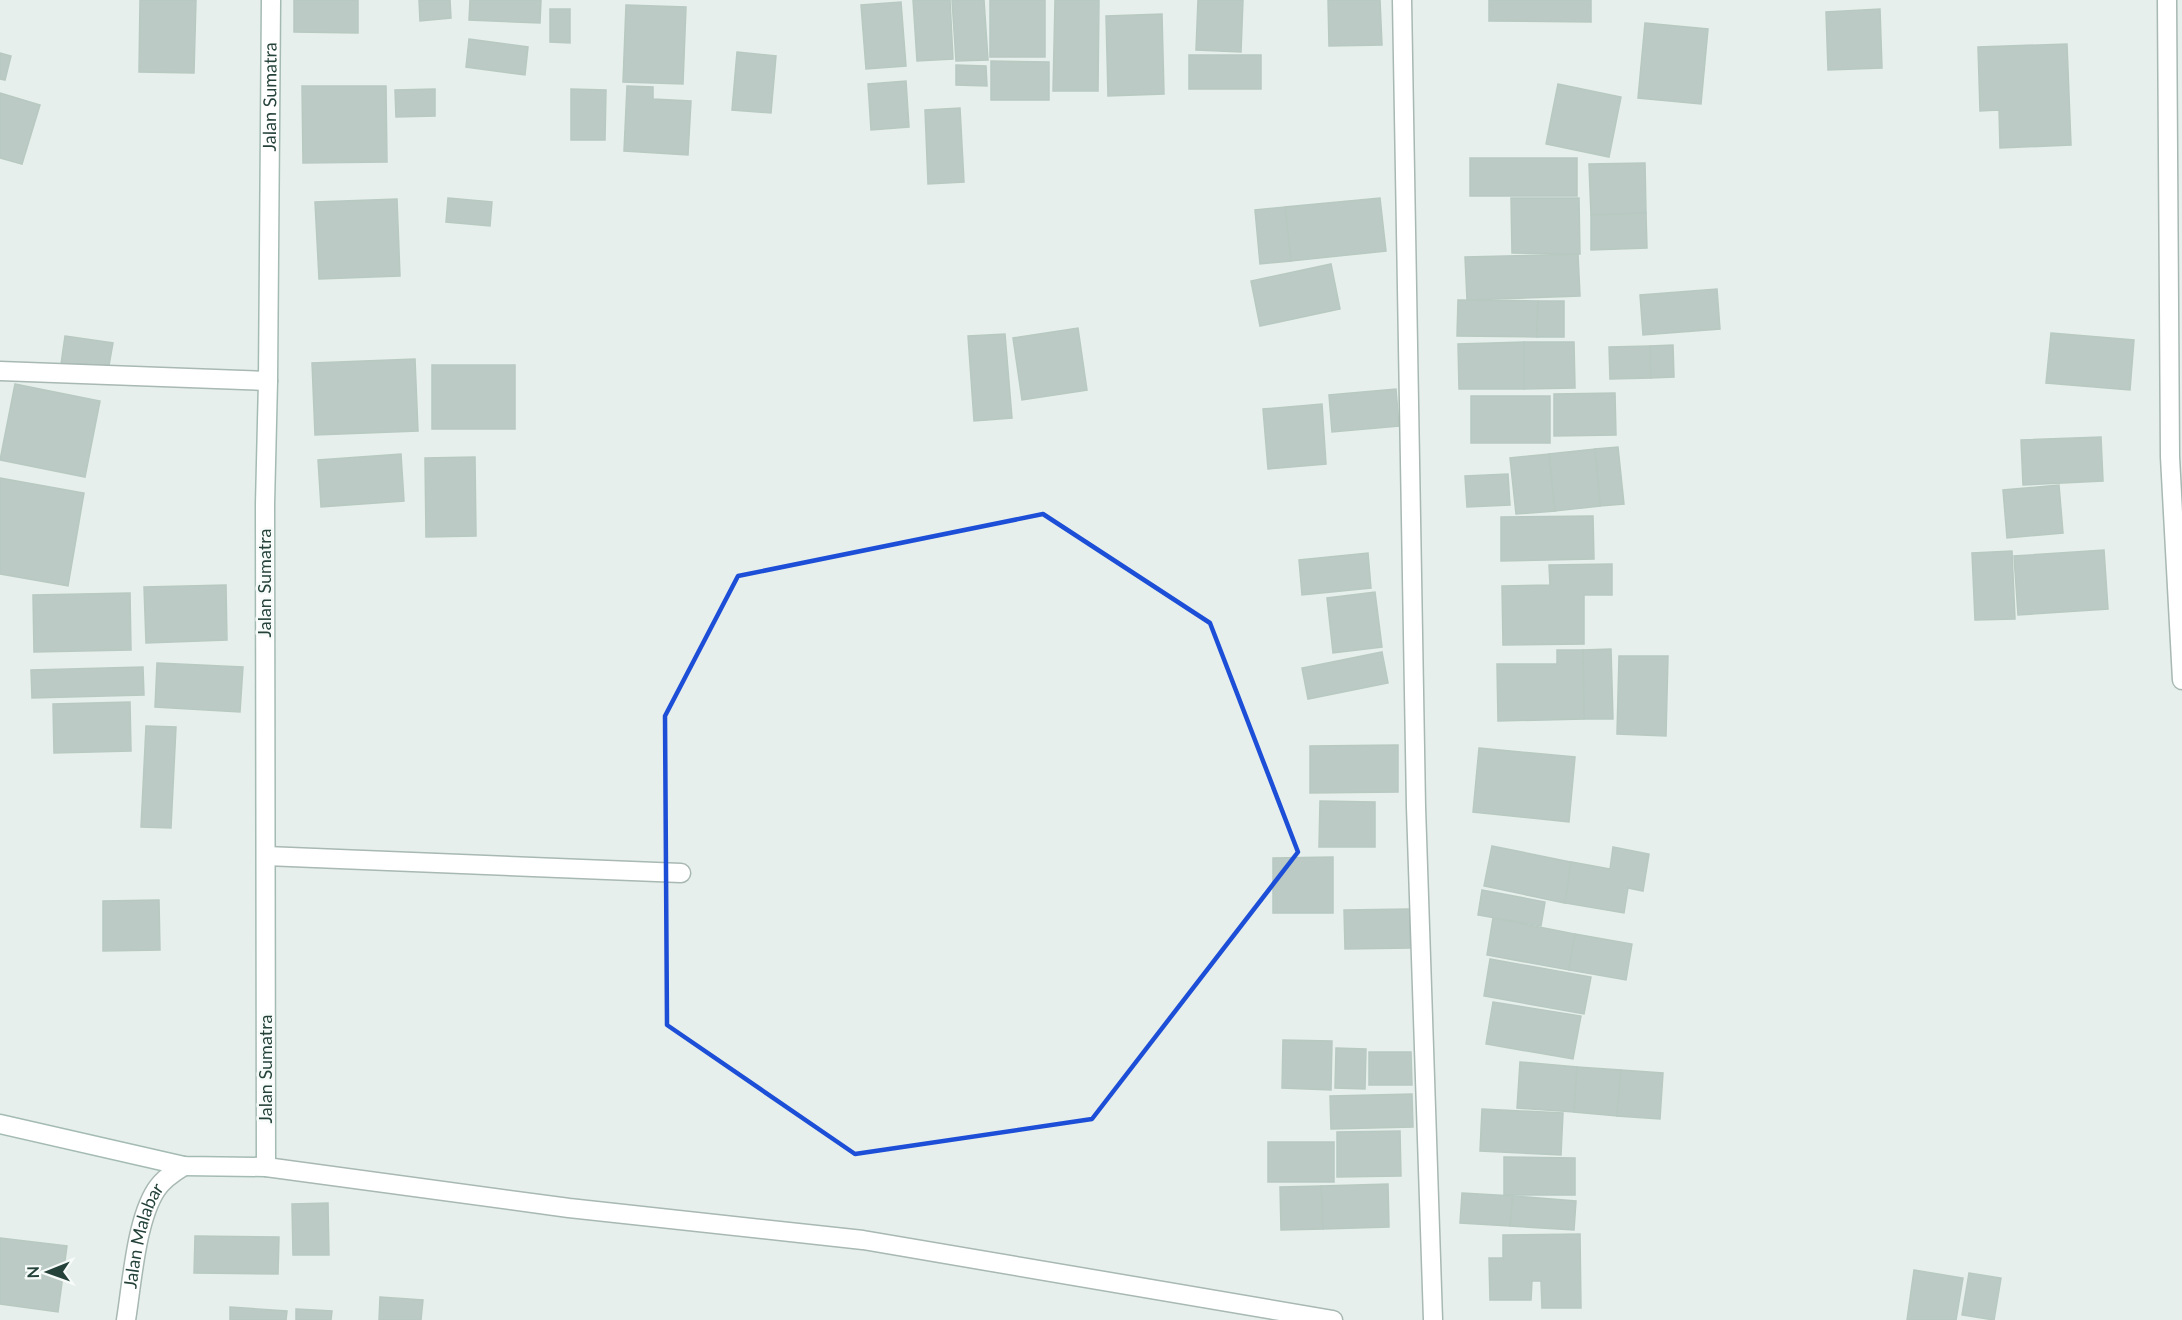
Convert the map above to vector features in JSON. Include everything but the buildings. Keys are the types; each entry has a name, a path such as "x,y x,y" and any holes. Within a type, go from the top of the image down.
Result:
{"street":[{"name":"Jalan Sumatra","path":"266,1167 265,504 271,0"},
{"path":"1402,0 1416,807 1433,1320"},
{"path":"2167,0 2175,281 2176,456 2182,680"},
{"path":"0,371 268,381"},
{"path":"266,856 681,873"},
{"path":"0,1124 184,1166 266,1167 569,1208 863,1240 1333,1320"},
{"name":"Jalan Malabar","path":"126,1320 145,1214 156,1190 169,1176 184,1166"}],"highlighted area":[{"path":"1043,514 1210,623 1298,852 1092,1119 855,1154 667,1025 665,716 738,576"}]}
